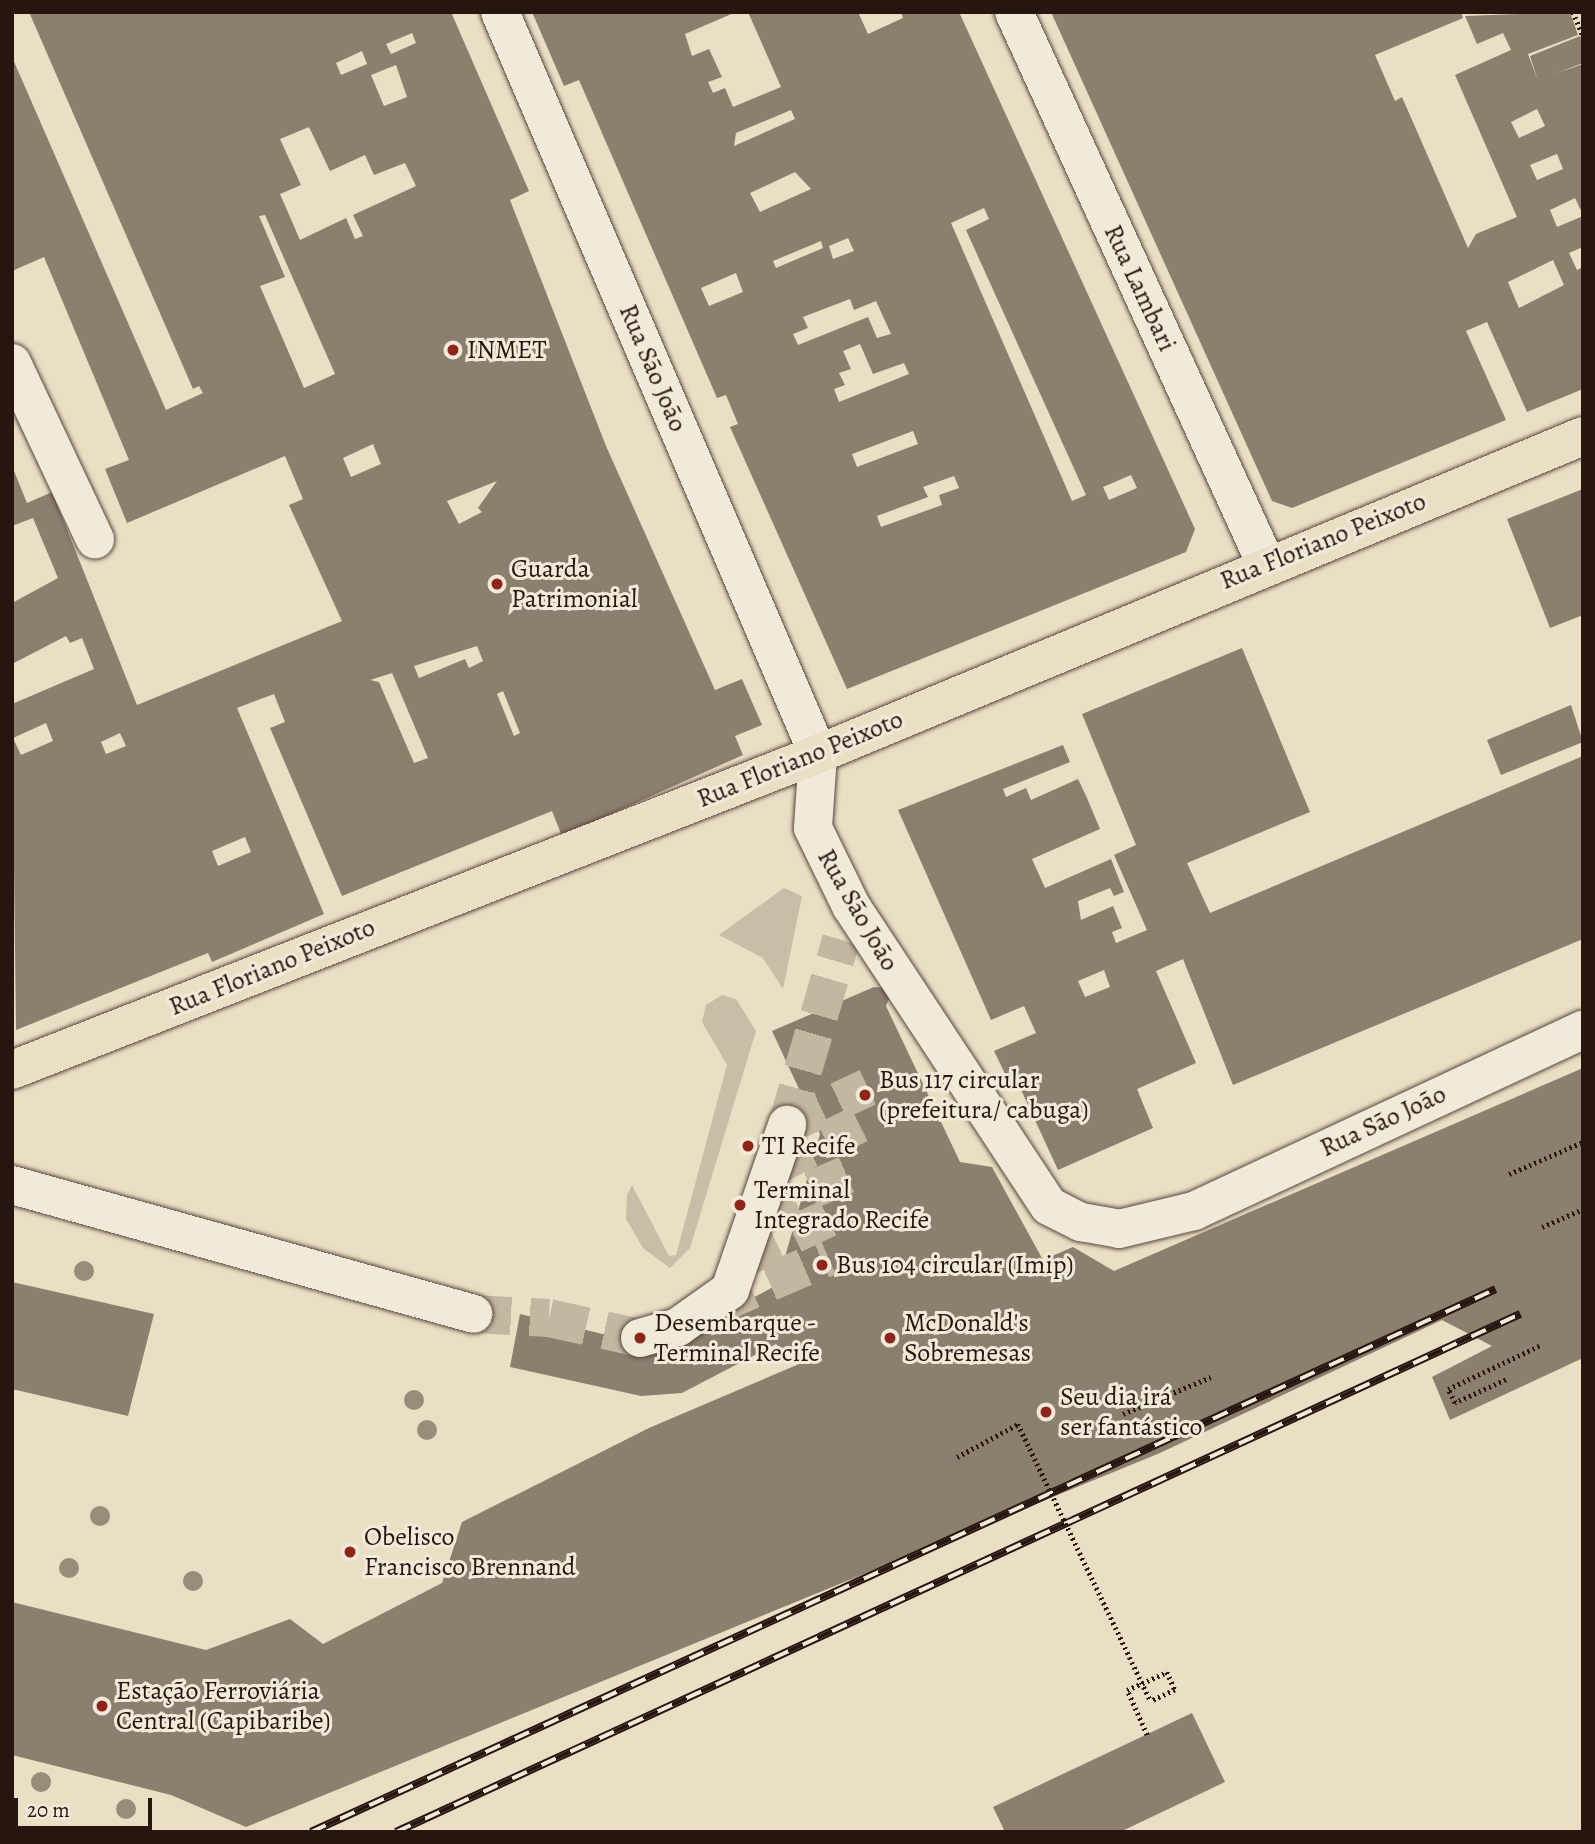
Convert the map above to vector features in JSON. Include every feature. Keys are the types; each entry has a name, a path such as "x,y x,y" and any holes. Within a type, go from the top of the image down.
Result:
{"main road":[{"name":"Rua Floriano Peixoto","path":"12,1070 818,754 1266,564 1583,436"}],"street":[{"name":"Rua São João","path":"500,12 818,754 813,828 846,923 1049,1206 1081,1222 1119,1229 1194,1211 1583,1030"},
{"name":"Rua Lambari","path":"1014,12 1266,564"},
{"path":"12,363 95,539"},
{"path":"640,1338 678,1327 730,1290 788,1125"},
{"path":"12,1185 473,1314"}],"path":[{"path":"1573,12 1583,36"},
{"path":"1509,1174 1583,1142"},
{"path":"1542,1227 1583,1209"},
{"path":"1506,1380 1455,1403 1448,1389 1539,1346"},
{"path":"1123,1414 1210,1377"},
{"path":"957,1457 1018,1424 1151,1701 1175,1690 1167,1672 1127,1690 1147,1735"}],"shaded area":[{"path":"784,888 802,896 783,989 763,958 719,935"},
{"path":"722,995 736,999 756,1031 690,1248 670,1268 643,1248 626,1219 627,1195 632,1185 669,1256 676,1255 727,1065 702,1022 706,1005"}],"building":[{"path":"29,12 451,12 529,191 510,200 606,446 715,690 742,679 762,725 735,736 743,755 562,836 552,811 342,896 270,728 285,722 274,694 237,708 324,914 212,962 208,953 16,1030 12,704 94,669 82,638 70,643 66,636 12,664 12,603 58,578 33,518 12,526 12,466 27,503 52,492 137,705 342,621 289,505 303,499 285,456 127,523 105,469 129,460 44,257 12,271 12,57 166,410 203,393 199,386 193,389","holes":["412,33 416,43 391,54 386,44","362,51 367,64 341,75 336,63","396,65 407,97 384,106 371,75","309,127 330,171 365,155 374,175 405,163 416,186 353,215 363,236 355,239 346,218 300,240 280,194 301,185 280,139","265,215 335,374 304,388 260,286 285,277 259,216","373,444 381,464 351,477 343,458","497,481 478,508 482,512 459,524 447,501","477,646 483,661 469,668 465,659 419,678 414,666","392,673 428,758 414,763 379,682 370,680","503,691 520,733 514,736 497,694","46,723 53,741 21,755 13,738","120,733 126,746 106,754 101,742","245,837 251,852 218,866 212,851"]},
{"path":"532,12 736,12 685,34 692,56 709,49 722,77 708,82 713,93 725,88 733,107 781,87 748,12 858,12 868,34 903,18 901,12 959,12 1195,529 1186,552 847,689 730,427 738,424 726,395 717,398 579,80 564,86","holes":["791,110 795,119 734,146 736,133","795,172 811,189 760,212 750,193","984,208 989,219 966,230 1086,495 1072,501 951,223","848,238 854,251 833,259 829,246","821,241 823,248 776,268 773,261","736,273 743,292 709,306 701,288","850,299 854,310 876,301 891,334 877,338 868,317 798,345 793,334 808,328 803,317","860,344 873,374 904,363 909,374 839,402 834,389 845,385 839,373 851,369 843,351","913,431 918,444 857,467 852,454","1131,475 1137,488 1109,500 1103,487","954,476 959,488 939,495 942,505 881,527 877,516 928,497 923,487"]},
{"path":"1051,12 1461,12 1463,18 1375,55 1395,101 1402,97 1468,248 1476,234 1517,217 1455,75 1511,50 1503,33 1477,44 1465,16 1570,12 1578,35 1528,54 1538,81 1530,56 1580,36 1583,43 1583,63 1554,74 1583,64 1583,215 1575,198 1550,210 1557,227 1583,216 1583,247 1569,253 1577,270 1583,267 1583,389 1527,412 1487,322 1466,331 1506,420 1292,508 1272,501","holes":["1537,109 1545,126 1519,138 1511,122","1557,154 1563,169 1537,180 1530,165","1553,260 1564,285 1519,308 1508,282"]},
{"path":"1583,489 1583,615 1550,628 1507,519"},
{"path":"1242,648 1310,812 1187,863 1210,913 1583,756 1583,939 1233,1085 1183,959 1156,971 1196,1063 1137,1089 1153,1128 1058,1170 1016,1079 1009,1082 994,1051 1036,1033 1024,1006 991,1020 898,810 1063,745 1070,762 1003,789 1006,797 1026,788 1031,800 1078,779 1087,798 1100,829 1032,859 1045,888 1111,859 1124,892 1114,896 1110,888 1078,901 1081,920 1113,906 1122,928 1112,932 1116,943 1147,930 1114,855 1136,845 1082,714","holes":["1104,970 1110,987 1085,997 1078,981"]},
{"path":"1571,705 1583,742 1501,775 1487,740"},
{"path":"874,987 893,989 886,1006 960,1162 992,1167 1043,1260 1073,1247 1114,1271 1583,1068 1583,1358 1450,1420 1432,1377 1492,1346 1442,1320 1160,1453 246,1827 171,1795 12,1755 12,1602 206,1650 290,1619 323,1644 442,1583 462,1522 649,1428 799,1364 776,1344 682,1393 641,1396 510,1367 520,1314 660,1348 777,1285 820,1134 772,1031"},
{"path":"12,1282 154,1314 128,1416 12,1389"},
{"path":"1192,1713 1225,1782 1120,1832 1005,1832 993,1807"}],"tunnel":[{"path":"787,1125 841,940"},
{"path":"787,1125 868,1087"},
{"path":"775,1166 859,1124"},
{"path":"759,1212 848,1174"},
{"path":"742,1259 839,1213"},
{"path":"717,1305 828,1257"},
{"path":"473,1314 549,1318 640,1338"}],"railway":[{"path":"311,1832 1496,1289"},
{"path":"396,1832 1520,1314"}],"place":[{"name":"INMET","path":"453,350"},
{"name":"Guarda Patrimonial","path":"497,584"},
{"name":"Bus 117 circular (prefeitura/ cabuga)","path":"865,1095"},
{"name":"TI Recife","path":"748,1146"},
{"name":"Terminal Integrado Recife","path":"740,1205"},
{"name":"Bus 104 circular (Imip)","path":"822,1265"},
{"name":"Desembarque - Terminal Recife","path":"640,1338"},
{"name":"McDonald's Sobremesas","path":"890,1338"},
{"name":"Seu dia irá ser fantástico","path":"1046,1412"},
{"name":"Obelisco Francisco Brennand","path":"350,1552"},
{"name":"Estação Ferroviária Central (Capibaribe)","path":"102,1706"}]}
